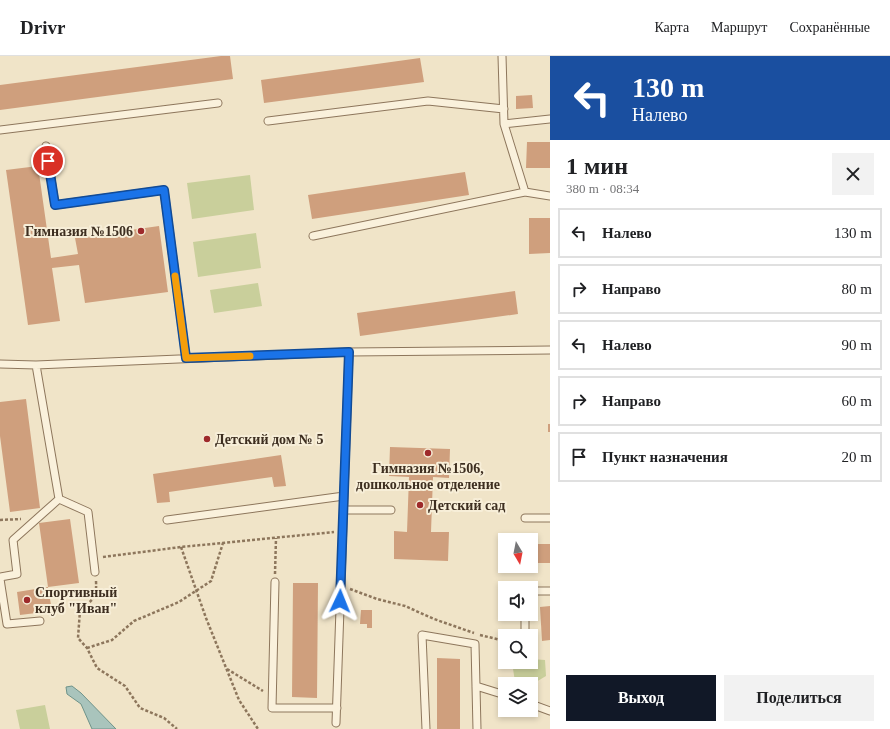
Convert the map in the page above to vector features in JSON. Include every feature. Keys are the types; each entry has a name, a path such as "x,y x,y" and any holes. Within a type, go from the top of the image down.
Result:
{"lane":[{"path":"502,56 504,124 525,192"},
{"path":"268,121 428,101 504,109"},
{"path":"0,130 218,103"},
{"path":"504,124 550,119"},
{"path":"46,146 55,205 164,190 186,358"},
{"path":"313,236 525,192 550,196"},
{"path":"0,364 36,365 349,352 550,350"},
{"path":"336,723 349,352"},
{"path":"36,365 59,499"},
{"path":"166,520 344,496"},
{"path":"40,621 7,624 0,578 17,574 13,540 59,499"},
{"path":"59,499 88,512 95,572"},
{"path":"344,510 391,510"},
{"path":"525,518 550,518"},
{"path":"275,582 272,708 337,708"},
{"path":"538,591 550,591"},
{"path":"426,729 422,635 475,644 477,729"},
{"path":"476,686 498,694"},
{"path":"538,706 550,710"}],"path":[{"path":"0,520 37,518"},
{"path":"94,558 181,547 343,531"},
{"path":"275,582 276,538"},
{"path":"87,648 112,640 134,621 179,602 211,581 223,543"},
{"path":"181,547 239,700 258,729"},
{"path":"95,572 97,591 93,600 80,610 78,621 78,638 87,648 97,668 125,686 140,708 164,718 177,729"},
{"path":"341,586 404,606 434,619 477,634 498,639"},
{"path":"227,669 273,697"}],"green space":[{"path":"250,175 254,210 192,219 187,183"},
{"path":"256,233 261,268 198,277 193,242"},
{"path":"258,283 262,306 214,313 210,290"},
{"path":"538,660 545,660 546,676 538,681 538,677 514,677 513,669 538,669"},
{"path":"45,705 50,729 20,729 16,710"}],"water":[{"path":"72,686 81,693 116,729 92,729 81,704 67,694 66,687"}],"building":[{"path":"230,56 233,79 0,110 0,85"},
{"path":"420,58 424,82 264,103 261,80"},
{"path":"532,95 533,108 516,109 516,96"},
{"path":"527,142 550,142 550,168 526,168"},
{"path":"38,166 51,258 78,254 75,238 159,226 168,292 85,303 79,265 52,268 60,321 28,325 6,170"},
{"path":"465,172 469,195 312,219 308,195"},
{"path":"529,218 550,218 550,253 529,254"},
{"path":"515,291 518,314 360,336 357,313"},
{"path":"26,399 40,508 10,512 0,436 0,402"},
{"path":"548,424 550,424 550,432 548,432"},
{"name":"Детский сад","path":"390,447 450,449 449,478 433,477 431,532 449,532 448,561 394,559 394,531 407,532 409,477 389,476"},
{"path":"281,455 286,486 274,487 272,477 169,492 170,502 157,503 153,474"},
{"path":"70,519 79,583 48,587 39,523"},
{"path":"538,544 550,544 550,563 538,563"},
{"path":"293,583 318,583 317,698 292,697"},
{"path":"48,587 52,611 20,615 17,592"},
{"path":"550,606 550,640 542,641 540,607"},
{"path":"361,610 372,610 372,628 367,628 367,624 360,624"},
{"path":"437,658 460,659 460,729 437,729"}],"slow traffic":[{"path":"175,276 186,358 250,356"}],"place":[{"name":"Гимназия №1506","path":"141,231"},
{"name":"Детский дом № 5","path":"207,439"},
{"name":"Гимназия №1506, дошкольное отделение","path":"428,453"},
{"name":"Детский сад","path":"420,505"},
{"name":"Спортивный клуб \"Иван\"","path":"27,600"}],"route":[{"path":"48,161 55,205 164,190 186,358 349,352 340,601"}]}
